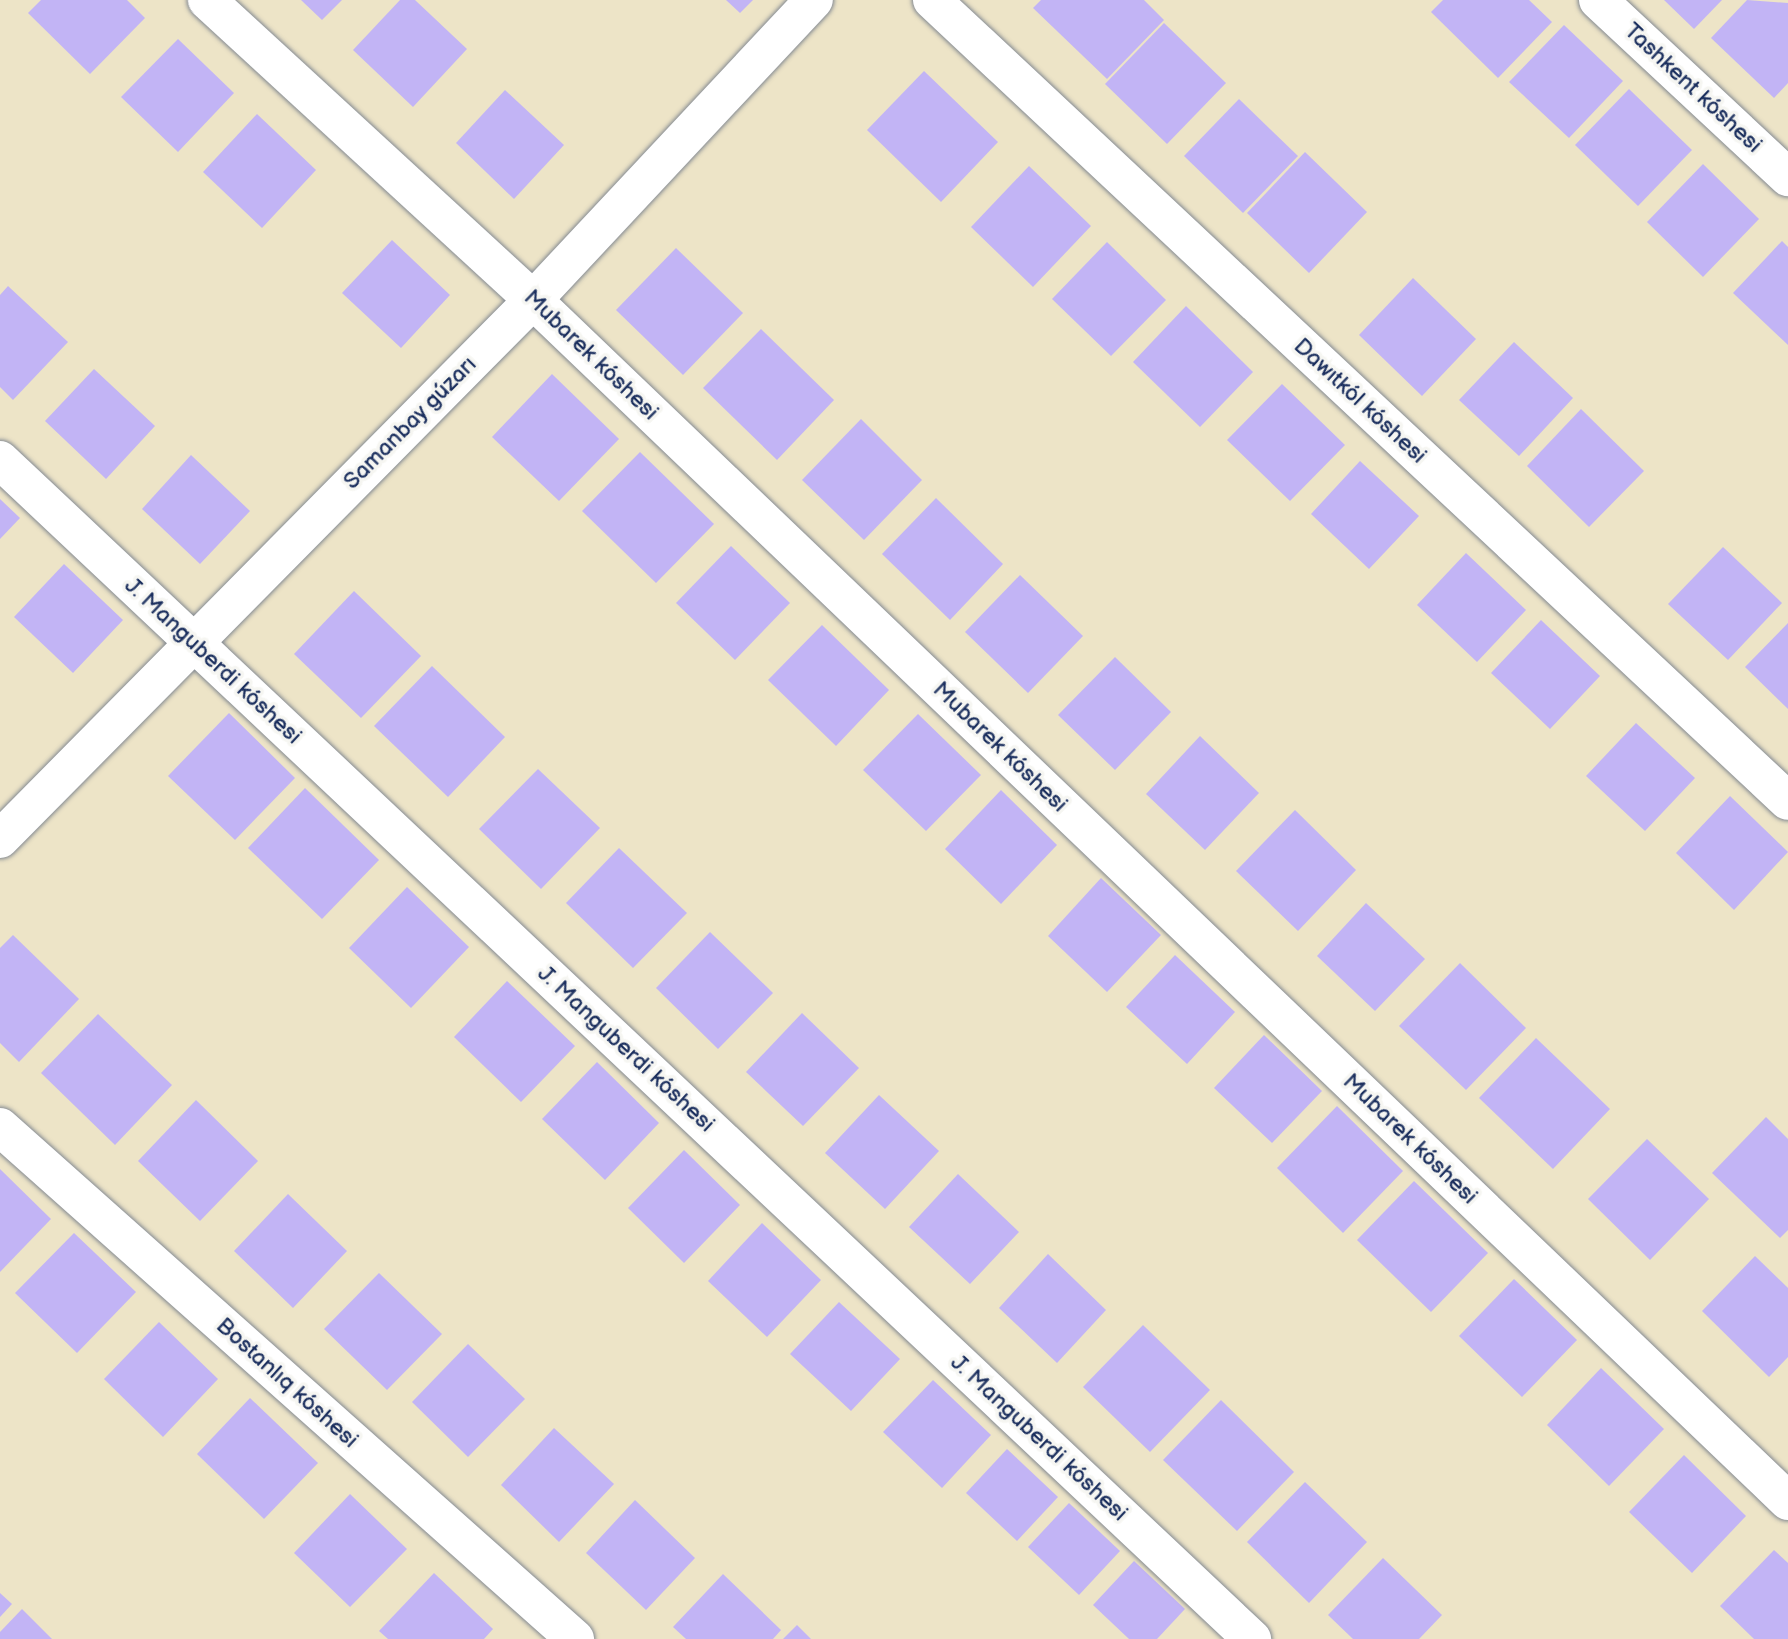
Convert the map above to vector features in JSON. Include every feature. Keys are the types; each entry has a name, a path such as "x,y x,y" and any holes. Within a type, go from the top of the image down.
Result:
{"street":[{"name":"Mubarek kóshesi","path":"207,0 533,300 1788,1501"},
{"name":"Samanbay gúzarı","path":"0,839 533,300 814,0"},
{"name":"Dawıtkól kóshesi","path":"932,0 1788,801"},
{"name":"Tashkent kóshesi","path":"1598,0 1788,177"},
{"name":"J. Manguberdi kóshesi","path":"0,460 1252,1639"},
{"name":"Bostanlıq kóshesi","path":"0,1127 575,1639"}],"building":[{"path":"41,0 127,0 145,18 90,74 28,13"},
{"path":"301,0 342,0 322,20"},
{"path":"400,0 415,0 467,49 413,107 353,50"},
{"path":"726,0 753,0 740,13"},
{"path":"1041,0 1144,0 1164,20 1107,79 1033,8"},
{"path":"1443,0 1529,0 1552,22 1498,78 1431,12"},
{"path":"1664,0 1722,0 1694,29"},
{"path":"1747,0 1788,3 1788,83 1774,98 1711,38"},
{"path":"1164,23 1226,83 1167,144 1105,84"},
{"path":"1564,25 1623,81 1569,138 1509,82"},
{"path":"178,39 234,93 178,152 121,97"},
{"path":"924,71 998,142 941,202 867,130"},
{"path":"1629,89 1692,150 1638,206 1575,145"},
{"path":"505,90 564,145 514,199 456,143"},
{"path":"1239,99 1298,156 1243,213 1184,156"},
{"path":"257,114 316,170 262,228 203,172"},
{"path":"1305,152 1367,212 1309,273 1247,213"},
{"path":"1703,164 1759,219 1703,277 1647,222"},
{"path":"1029,166 1091,226 1033,287 971,227"},
{"path":"392,240 450,295 401,348 342,293"},
{"path":"1782,241 1788,247 1788,345 1733,293"},
{"path":"1107,242 1166,300 1111,356 1052,299"},
{"path":"676,248 743,313 683,375 616,310"},
{"path":"1413,278 1476,339 1422,396 1359,335"},
{"path":"8,286 68,342 13,400 0,387 0,295"},
{"path":"1186,306 1253,372 1200,427 1133,362"},
{"path":"761,329 834,400 777,460 703,388"},
{"path":"1514,342 1573,398 1519,456 1459,400"},
{"path":"94,369 155,426 106,479 45,421"},
{"path":"552,374 619,439 559,501 492,437"},
{"path":"1282,384 1345,445 1290,501 1227,440"},
{"path":"1581,409 1644,471 1589,527 1527,466"},
{"path":"861,419 922,480 864,540 802,480"},
{"path":"640,452 714,524 656,583 582,511"},
{"path":"191,455 250,511 200,564 142,509"},
{"path":"1360,461 1419,516 1369,569 1311,514"},
{"path":"936,498 1003,564 950,620 882,554"},
{"path":"0,499 20,518 0,539"},
{"path":"731,546 790,603 735,660 676,603"},
{"path":"1723,547 1782,603 1728,660 1668,604"},
{"path":"1466,553 1526,610 1477,662 1417,605"},
{"path":"64,564 123,620 73,673 14,617"},
{"path":"1020,575 1083,636 1028,693 965,632"},
{"path":"354,591 421,656 361,718 294,654"},
{"path":"1541,620 1600,676 1550,729 1491,673"},
{"path":"1788,623 1788,709 1745,667"},
{"path":"822,625 889,690 836,746 768,680"},
{"path":"1115,657 1171,712 1115,770 1058,715"},
{"path":"432,666 505,737 448,797 374,726"},
{"path":"229,713 295,778 235,840 168,776"},
{"path":"918,714 981,775 926,831 863,770"},
{"path":"1636,723 1695,778 1645,831 1586,776"},
{"path":"1200,736 1259,793 1205,850 1146,794"},
{"path":"538,769 600,828 541,889 479,829"},
{"path":"305,788 379,860 322,919 248,848"},
{"path":"1001,790 1057,845 1001,904 945,849"},
{"path":"1730,796 1788,852 1734,910 1676,853"},
{"path":"1295,810 1356,870 1298,931 1236,871"},
{"path":"619,848 687,913 633,968 566,903"},
{"path":"1101,878 1161,935 1107,992 1048,936"},
{"path":"407,887 469,947 411,1008 349,948"},
{"path":"1366,903 1425,959 1375,1011 1317,956"},
{"path":"710,932 773,993 718,1049 656,988"},
{"path":"13,935 79,999 19,1062 0,1043 0,948"},
{"path":"1175,955 1235,1012 1187,1064 1126,1007"},
{"path":"1460,963 1526,1028 1466,1090 1399,1026"},
{"path":"507,981 575,1046 521,1102 454,1037"},
{"path":"802,1013 859,1068 803,1126 746,1072"},
{"path":"98,1014 172,1085 115,1145 41,1073"},
{"path":"1264,1035 1322,1091 1272,1143 1214,1088"},
{"path":"1536,1038 1610,1109 1553,1169 1479,1098"},
{"path":"597,1062 659,1123 605,1180 542,1119"},
{"path":"879,1095 939,1151 885,1209 825,1153"},
{"path":"196,1100 258,1161 200,1221 138,1161"},
{"path":"1337,1106 1403,1171 1343,1233 1277,1168"},
{"path":"1766,1117 1788,1139 1788,1230 1780,1238 1712,1173"},
{"path":"1647,1139 1709,1199 1650,1260 1588,1199"},
{"path":"684,1150 740,1205 684,1263 628,1208"},
{"path":"0,1169 51,1219 0,1272"},
{"path":"958,1174 1019,1232 970,1284 909,1227"},
{"path":"1414,1181 1488,1253 1431,1312 1357,1240"},
{"path":"288,1194 347,1251 293,1308 234,1251"},
{"path":"762,1223 821,1280 767,1337 708,1281"},
{"path":"74,1233 136,1292 77,1353 15,1293"},
{"path":"1048,1254 1106,1310 1057,1363 999,1308"},
{"path":"1755,1256 1788,1288 1788,1357 1769,1377 1702,1311"},
{"path":"379,1273 442,1334 387,1390 324,1329"},
{"path":"1514,1279 1577,1340 1522,1397 1459,1336"},
{"path":"839,1302 900,1359 851,1411 790,1354"},
{"path":"159,1322 218,1379 163,1437 104,1379"},
{"path":"1143,1325 1210,1390 1150,1452 1083,1387"},
{"path":"468,1344 525,1399 468,1457 412,1402"},
{"path":"1601,1368 1664,1429 1609,1486 1547,1425"},
{"path":"933,1380 991,1435 942,1488 883,1432"},
{"path":"250,1398 318,1463 264,1519 197,1454"},
{"path":"1221,1400 1294,1472 1237,1531 1163,1460"},
{"path":"554,1428 614,1484 559,1542 501,1485"},
{"path":"1007,1449 1058,1497 1017,1541 966,1493"},
{"path":"1684,1455 1746,1516 1692,1573 1629,1512"},
{"path":"1305,1482 1367,1542 1309,1603 1247,1542"},
{"path":"350,1494 407,1549 350,1607 294,1553"},
{"path":"635,1500 695,1558 646,1610 586,1553"},
{"path":"1069,1503 1120,1551 1079,1595 1028,1547"},
{"path":"1774,1550 1788,1563 1788,1639 1754,1639 1720,1606"},
{"path":"1383,1558 1442,1615 1419,1639 1353,1639 1328,1615"},
{"path":"1134,1561 1185,1609 1157,1639 1129,1639 1093,1605"},
{"path":"434,1573 493,1629 484,1639 388,1639 379,1631"},
{"path":"723,1574 781,1630 773,1639 686,1639 673,1627"},
{"path":"0,1593 12,1604 0,1617"},
{"path":"22,1609 52,1639 0,1639 0,1632"},
{"path":"797,1625 811,1639 783,1639"}]}
